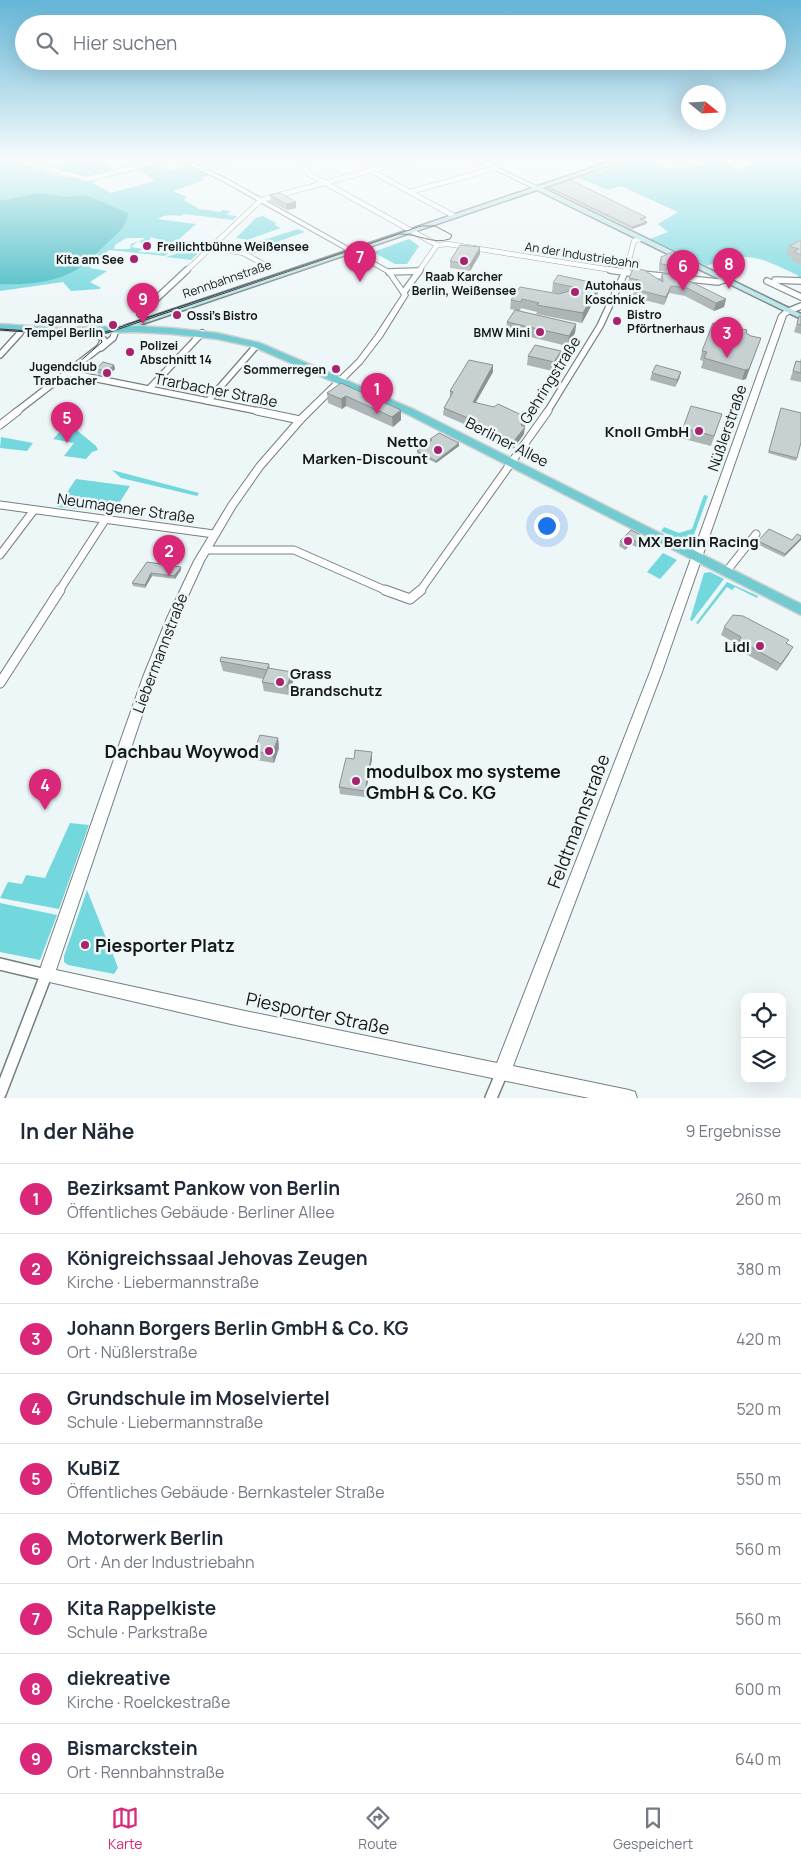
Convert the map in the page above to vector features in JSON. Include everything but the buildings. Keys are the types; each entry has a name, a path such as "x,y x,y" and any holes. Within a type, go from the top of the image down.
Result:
{"main road":[{"name":"Rennbahnstraße","path":"116,332 350,250 474,209"},
{"path":"579,209 801,317"},
{"name":"Berliner Allee","path":"0,327 60,331 188,332 202,333 257,345 411,412 801,610"},
{"name":"Berliner Allee","path":"0,331 94,335 116,332"}],"street":[{"path":"140,314 251,209"},
{"path":"277,209 389,272 404,292"},
{"path":"372,209 437,245"},
{"path":"442,209 454,216"},
{"name":"Gehringstraße","path":"205,550 294,550 404,598 410,599 416,596 512,463 570,378 598,330 626,272 633,244 640,239"},
{"name":"Liebermannstraße","path":"0,1094 81,880 148,679 178,605 205,550 252,476 300,420 369,350 405,295 404,292 437,245"},
{"name":"An der Industriebahn","path":"437,245 454,245 626,272 718,282 724,280"},
{"path":"210,247 243,253 267,266"},
{"path":"389,272 419,271"},
{"path":"775,280 801,281"},
{"path":"767,282 801,297"},
{"path":"789,311 801,306"},
{"name":"Nüßlerstraße","path":"697,557 783,315 789,311"},
{"path":"0,425 68,373 116,332"},
{"path":"0,355 20,333"},
{"path":"149,389 202,333"},
{"path":"91,354 103,342 103,339 94,335"},
{"path":"208,401 257,345"},
{"name":"Trarbacher Straße","path":"68,373 300,420"},
{"name":"Neumagener Straße","path":"0,505 214,534"},
{"name":"Neumagener Straße","path":"0,555 34,510"},
{"path":"0,683 105,520"},
{"path":"726,572 756,534"},
{"name":"Feldtmannstraße","path":"491,1098 649,689 697,557"},
{"name":"Piesporter Straße","path":"0,964 630,1098"}],"shaded area":[{"path":"0,209 201,209 220,212 222,210 230,211 227,215 237,216 233,220 184,214 181,216 160,217 158,219 196,224 178,240 208,244 191,260 166,257 176,254 176,251 166,251 176,249 170,248 175,245 151,237 148,244 139,242 145,238 126,238 115,245 114,249 130,249 131,244 138,241 131,247 143,249 138,252 168,253 165,256 109,250 90,268 107,271 90,282 101,288 99,289 71,291 63,282 0,291"},
{"path":"0,209 119,209 128,213 122,229 87,262 70,273 41,282 0,284"},
{"path":"672,209 801,209 801,280 790,280 799,276 764,260 754,258 733,258 707,266 650,239 668,232 658,224 678,212"},
{"path":"263,216 281,228 247,240 236,238 256,218"},
{"path":"298,229 305,232 257,249 261,252 253,254 240,250 242,248 233,249 239,244 248,245"},
{"path":"409,239 419,246 407,264 395,264 373,252"},
{"path":"68,423 96,446 98,450 92,452 86,459 64,456 74,443 53,439"},
{"path":"1,437 33,443 27,451 0,448"},
{"path":"112,470 199,493 197,496 121,478"},
{"path":"76,479 130,486 113,513 57,507"},
{"path":"704,495 708,496 692,540 684,542 661,531 664,527 679,533 692,529"},
{"path":"663,553 677,560 660,579 647,572"},
{"path":"710,572 724,579 692,621 690,620 704,573"},
{"path":"727,582 758,596 757,598 735,587 732,590 727,587 698,624 696,623"},
{"path":"70,823 89,825 59,909 0,898 8,882 22,884 26,875 45,878"},
{"path":"87,890 106,938 99,943 101,948 108,941 118,968 114,974 68,965 64,962 64,956"},
{"path":"0,903 57,915 40,960 0,952"}],"tram line":[{"path":"0,329 58,333 105,332 421,226 435,226 452,235 450,239 437,241 399,234 107,333 53,334 0,330"},
{"path":"77,364 102,342 100,337 92,335"}],"place":[{"name":"Freilichtbühne Weißensee","path":"147,246"},
{"name":"Kita am See","path":"134,259"},
{"name":"Raab Karcher Berlin, Weißensee","path":"464,261"},
{"name":"Kita Rappelkiste","path":"360,282"},
{"name":"diekreative","path":"729,289"},
{"name":"Motorwerk Berlin","path":"683,291"},
{"name":"Autohaus Koschnick","path":"575,292"},
{"name":"Ossi's Bistro","path":"177,315"},
{"name":"Bistro Pförtnerhaus","path":"617,321"},
{"name":"Bismarckstein","path":"143,324"},
{"name":"Jagannatha Tempel Berlin","path":"113,325"},
{"name":"BMW Mini","path":"540,332"},
{"name":"Polizei Abschnitt 14","path":"130,352"},
{"name":"Johann Borgers Berlin GmbH & Co. KG","path":"727,358"},
{"name":"Sommerregen","path":"336,369"},
{"name":"Jugendclub Trarbacher","path":"107,373"},
{"name":"Bezirksamt Pankow von Berlin","path":"377,414"},
{"name":"Knoll GmbH","path":"699,431"},
{"name":"KuBiZ","path":"67,443"},
{"name":"Netto Marken-Discount","path":"438,450"},
{"name":"MX Berlin Racing","path":"628,541"},
{"name":"Königreichssaal Jehovas Zeugen","path":"169,576"},
{"name":"Lidl","path":"760,646"},
{"name":"Grass Brandschutz","path":"280,682"},
{"name":"Dachbau Woywod","path":"269,751"},
{"name":"modulbox mo systeme GmbH & Co. KG","path":"356,781"},
{"name":"Grundschule im Moselviertel","path":"45,810"},
{"name":"Piesporter Platz","path":"85,945"}]}
